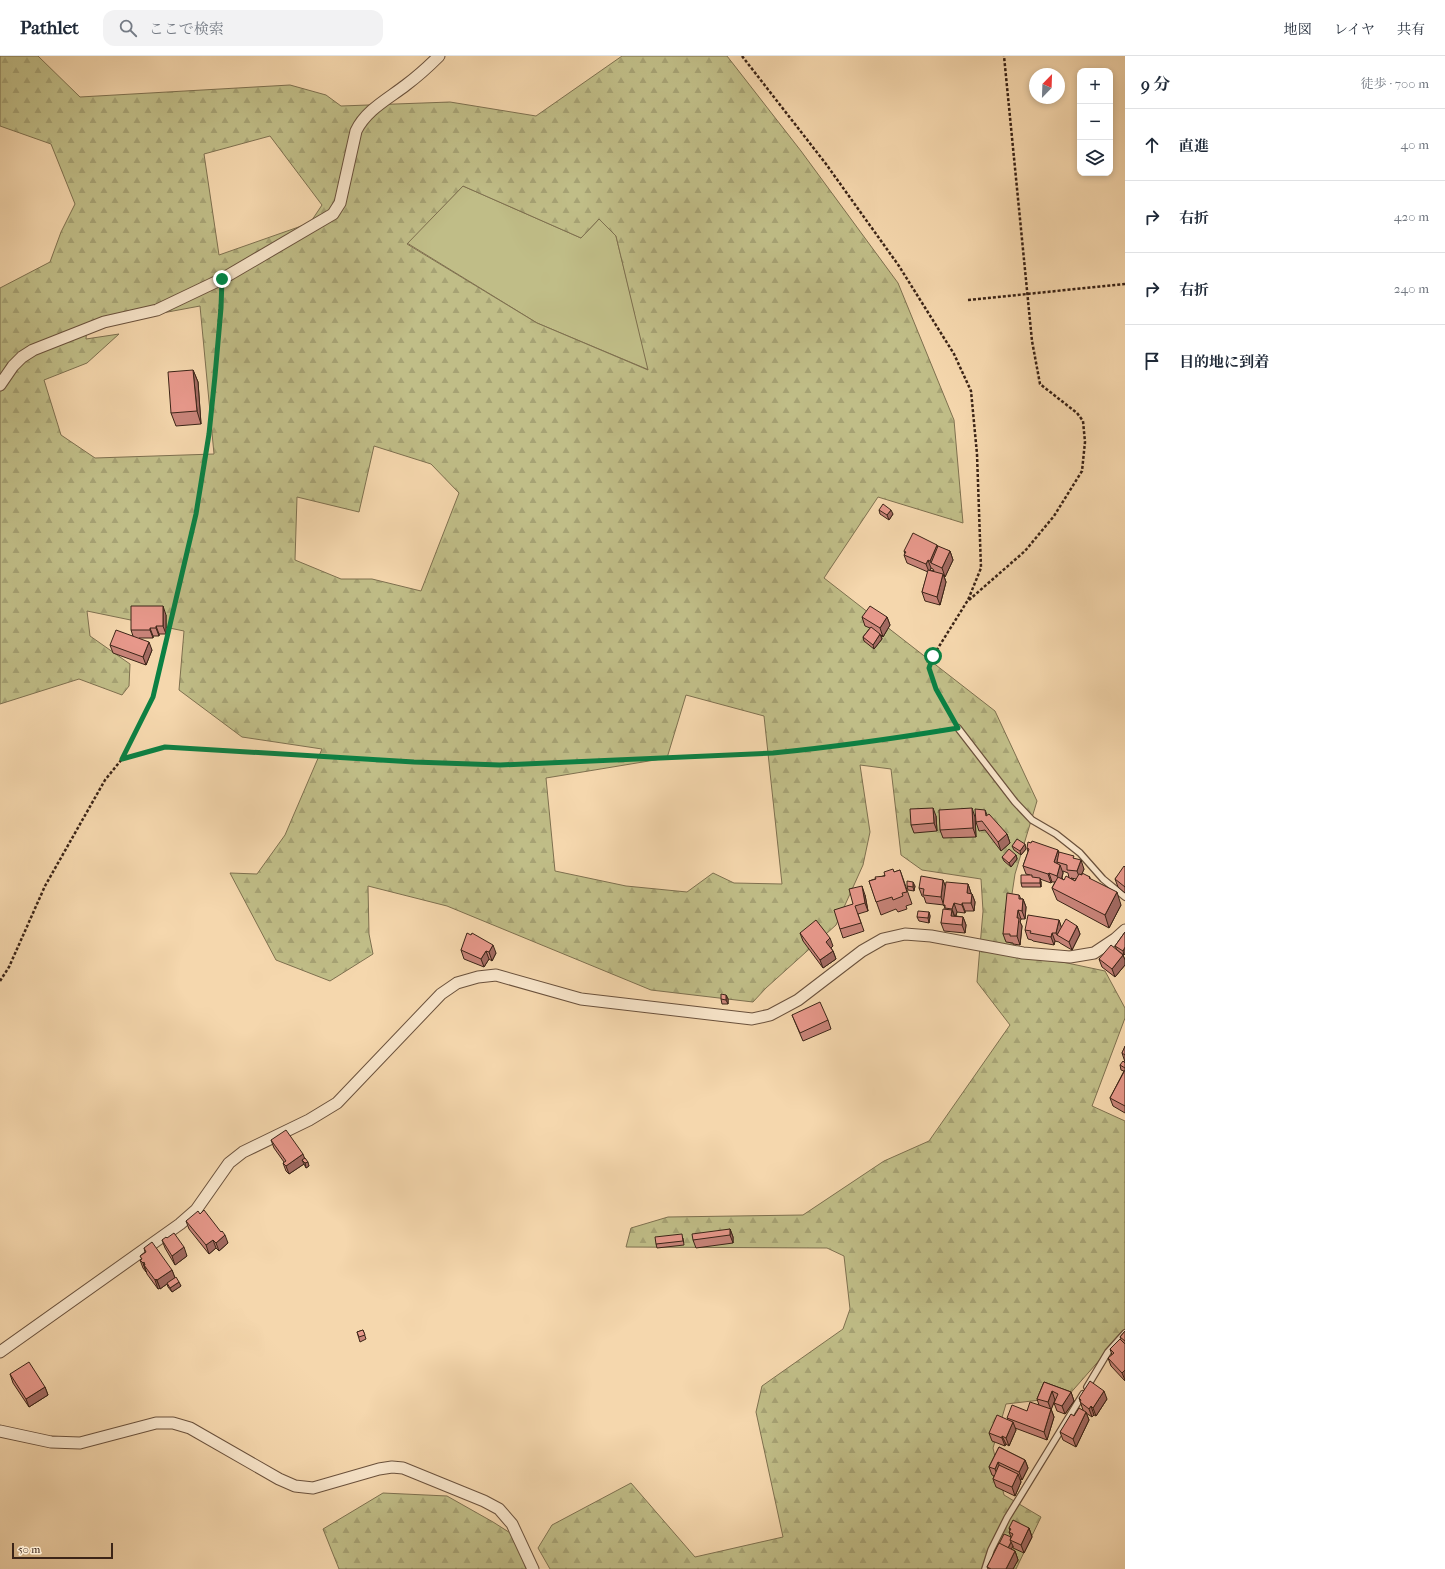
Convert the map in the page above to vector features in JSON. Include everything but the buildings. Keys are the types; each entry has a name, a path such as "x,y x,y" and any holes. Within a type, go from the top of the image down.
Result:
{"street":[{"path":"0,386 13,366 22,357 42,345 104,322 157,310 222,279 333,214 340,203 356,131 359,126 376,107 407,84 440,56"},
{"path":"0,1352 180,1224 196,1210 229,1163 243,1152 309,1120 337,1103 441,994 457,983 478,977 496,975 581,999 752,1019 770,1015 798,1000 862,951 883,939 905,934 930,936 1023,953 1070,957 1094,953 1115,940 1125,930"},
{"path":"0,1431 51,1442 80,1443 156,1423 173,1423 190,1428 279,1479 295,1486 313,1488 379,1469 392,1467 403,1468 484,1501 499,1509 512,1524 533,1569"}],"lane":[{"path":"958,728 1015,802 1032,820 1056,834 1080,853 1103,879 1125,897"},
{"path":"985,1569 991,1550 1007,1518 1108,1352 1125,1333"}],"path":[{"path":"122,759 165,747 414,762 500,765 773,753 877,741 958,728 936,689 929,668 933,656 968,600 981,568 977,454 971,391 954,354 899,266 826,164 742,56"},
{"path":"968,600 1025,551 1054,516 1082,471 1085,442 1083,421 1077,413 1040,384 1032,340 1004,56"},
{"path":"0,981 9,966 45,886 105,780 122,759 153,697 196,514 209,434 221,308 222,279"},
{"path":"968,300 1125,284"}],"green space":[{"path":"0,56 38,56 80,97 290,85 326,95 341,106 450,102 536,116 622,56 727,56 801,151 898,283 954,420 963,523 878,497 824,578 995,711 1037,801 1015,874 1005,940 1034,956 1105,971 1125,1008 1125,1018 1092,1106 1125,1121 1125,1331 1067,1397 1006,1404 993,1448 1004,1495 1041,1517 1016,1569 550,1569 538,1548 552,1525 631,1483 695,1557 783,1537 756,1412 762,1386 843,1329 850,1309 844,1256 827,1248 626,1247 631,1228 668,1217 803,1215 884,1161 929,1141 1010,1025 977,982 983,911 981,879 922,870 901,855 891,769 860,765 870,832 863,865 836,925 766,988 753,1002 651,990 447,906 368,886 369,934 373,954 330,981 276,960 230,873 257,874 285,835 322,749 242,737 179,690 184,631 87,611 90,636 130,664 129,686 122,695 79,679 0,704 0,288 50,262 61,232 75,204 51,144 0,126","holes":["270,136 322,205 310,223 219,255 204,154","463,186 581,238 599,219 616,236 648,370 537,323 407,244","200,306 214,454 95,458 61,435 44,380 87,363 119,334 86,339 87,327","374,446 431,464 459,493 421,591 372,579 341,579 295,560 297,497 359,512","686,695 764,716 782,884 734,883 713,873 687,892 626,886 555,871 546,778 667,758"]},
{"path":"463,186 581,238 599,219 616,236 649,370 537,323 407,243"},
{"path":"383,1493 447,1496 515,1536 526,1569 339,1569 323,1529"}],"route":[{"path":"222,279 221,308 209,434 196,514 153,697 122,759 165,747 414,762 500,765 773,753 818,749 958,728 936,689 929,668 933,656"}]}
